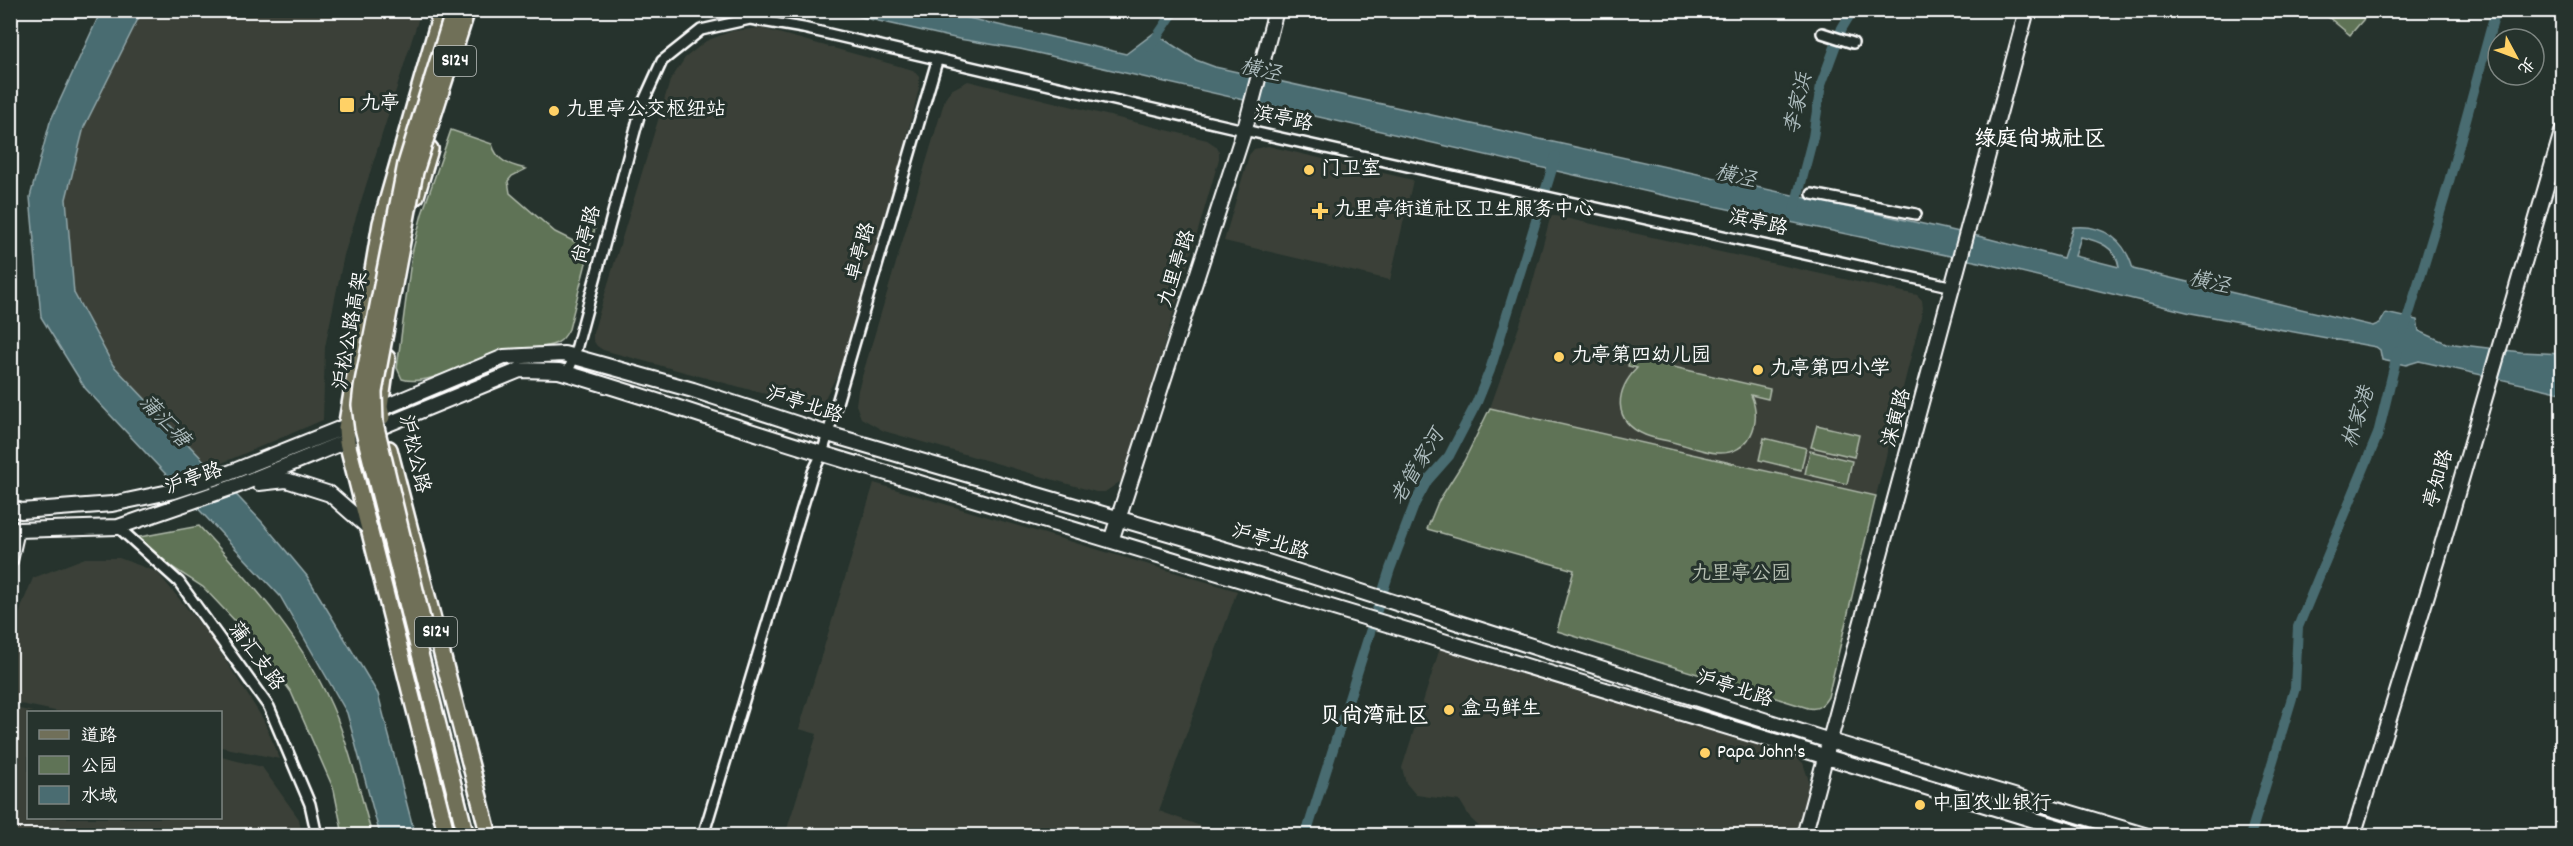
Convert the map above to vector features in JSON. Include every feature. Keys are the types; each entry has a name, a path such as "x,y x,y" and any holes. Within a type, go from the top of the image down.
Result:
{"main road":[{"name":"S124","path":"442,10 381,222 347,435 447,836"},
{"name":"沪松公路高架","path":"454,10 406,164 360,405 363,428 466,836"},
{"name":"沪松公路高架","path":"467,10 414,172 374,392 375,423 476,836"},
{"name":"沪松公路","path":"472,10 409,222 380,407 383,428 489,836"}],"street":[{"name":"九里亭路","path":"1112,538 1244,130 1276,10"},
{"name":"涞寅路","path":"1804,836 2028,10"},
{"name":"滨亭路","path":"642,105 662,61 702,30 750,19 803,28 937,61 1244,130 1954,286"},
{"path":"1822,33 1853,43"},
{"name":"卓亭路","path":"703,836 813,472 822,454 937,61"},
{"name":"尚亭路","path":"567,374 574,357 642,105"},
{"name":"亭知路","path":"2353,836 2438,559 2562,132"},
{"path":"1812,194 1916,214"},
{"name":"沪亭北路","path":"380,407 504,357 564,354 693,390 828,434 1119,518 1399,603 1830,741 2148,836"},
{"name":"沪亭北路","path":"383,428 520,370 559,371 822,454 1112,538 1389,626 2087,836"},
{"name":"沪亭路","path":"14,529 118,527 184,505 239,485 347,435 380,407"},
{"name":"沪亭路","path":"10,507 21,511 112,504 174,491 347,435 383,428"},
{"path":"239,485 286,480 330,494 370,529"},
{"name":"蒲汇支路","path":"118,527 179,582 269,707 310,804 317,836"},
{"path":"10,561 14,529"}],"shaded area":[{"path":"142,11 421,11 344,255 325,347 323,420 210,468 113,365 74,293 66,199 84,127"},
{"path":"760,28 913,70 919,77 919,88 858,336 825,398 821,404 814,407 603,350 593,340 593,333 670,81 685,58 706,41 732,31"},
{"path":"968,81 1207,140 1219,151 1219,159 1127,472 1121,481 1105,492 1096,492 884,431 861,418 856,405 858,390 945,99 951,90"},
{"name":"九里亭街道社区卫生服务中心","path":"1268,146 1413,180 1390,280 1224,241 1249,155 1254,149"},
{"name":"九亭第四小学","path":"1551,215 1917,295 1922,300 1923,308 1876,496 1490,408 1526,307"},
{"path":"874,483 1237,591 1159,811 1225,835 785,835 817,734 799,729"},
{"path":"85,558 119,558 157,572 210,636 263,719 280,759 222,747 222,711 55,711 11,702 11,647 22,605 33,578"},
{"path":"1440,648 1791,753 1803,763 1808,778 1808,787 1796,835 1670,836 1648,831 1627,830 1619,836 1488,835 1471,819 1460,801 1416,795 1406,783 1402,768"},
{"path":"11,707 29,711 27,819 222,819 222,757 262,767 299,819 302,835 11,835"}],"green space":[{"path":"2321,11 2365,11 2369,13 2350,35"},
{"path":"451,130 492,144 501,159 526,169 512,176 508,181 510,193 555,232 575,242 580,241 596,224 569,329 561,340 545,347 493,353 439,375 413,381 402,379 397,368 412,253 422,214"},
{"path":"1630,357 1770,389 1768,399 1751,395 1755,416 1751,435 1738,449 1728,452 1707,451 1645,435 1627,422 1620,405 1624,386 1637,368 1628,366"},
{"name":"九里亭公园","path":"1490,408 1876,496 1828,697 1824,702 1818,708 1808,708 1557,631 1574,570 1427,529 1438,502 1464,461"},
{"path":"1817,425 1859,435 1854,457 1811,447"},
{"path":"1764,438 1806,448 1801,470 1759,460"},
{"path":"1810,451 1852,461 1847,484 1805,474"},
{"path":"199,526 277,616 325,691 352,761 372,835 343,835 334,790 291,692 254,641 203,587 129,539"}],"water":[{"name":"蒲汇塘","path":"101,11 142,11 84,127 66,199 74,293 113,365 262,522 307,576 378,694 415,835 380,835 347,713 280,596 85,388 41,317 30,197 50,122"},
{"path":"834,11 938,11 1126,54 1154,33 1196,60 1215,67 1982,237 2063,258 2073,227 2094,228 2112,236 2119,242 2133,269 2373,326 2380,323 2386,313 2417,320 2419,331 2446,343 2521,352 2562,354 2562,393 2419,361 2406,365 2382,360 2380,350 2376,347 2191,313 1988,264 1662,195 1020,49 959,39","holes":["2081,237 2106,246 2114,254 2119,267 2075,256"]}],"waterway":[{"path":"1150,47 1175,10"},
{"name":"李家浜","path":"1794,210 1813,137 1821,85 1842,28 1853,10"},
{"name":"林家港","path":"2404,330 2445,196 2496,10"},
{"name":"老管家河","path":"1304,836 1390,569 1415,503 1427,481 1449,456 1477,402 1490,370 1556,156"},
{"name":"林家港","path":"2251,833 2295,688 2298,627 2378,434 2398,351"}],"place":[{"name":"九亭","path":"347,105"},
{"name":"九里亭公交枢纽站","path":"554,111"},
{"name":"门卫室","path":"1309,170"},
{"name":"九里亭街道社区卫生服务中心","path":"1320,211"},
{"name":"九亭第四幼儿园","path":"1559,357"},
{"name":"九亭第四小学","path":"1758,370"},
{"name":"盒马鲜生","path":"1449,710"},
{"name":"Papa John's","path":"1705,753"},
{"name":"中国农业银行","path":"1920,805"}],"district":[{"name":"绿庭尚城社区","path":"2040,140"},
{"name":"贝尚湾社区","path":"1374,717"}],"water label":[{"name":"横泾","path":"1260,72"},
{"name":"横泾","path":"1735,178"},
{"name":"横泾","path":"2209,284"}]}
